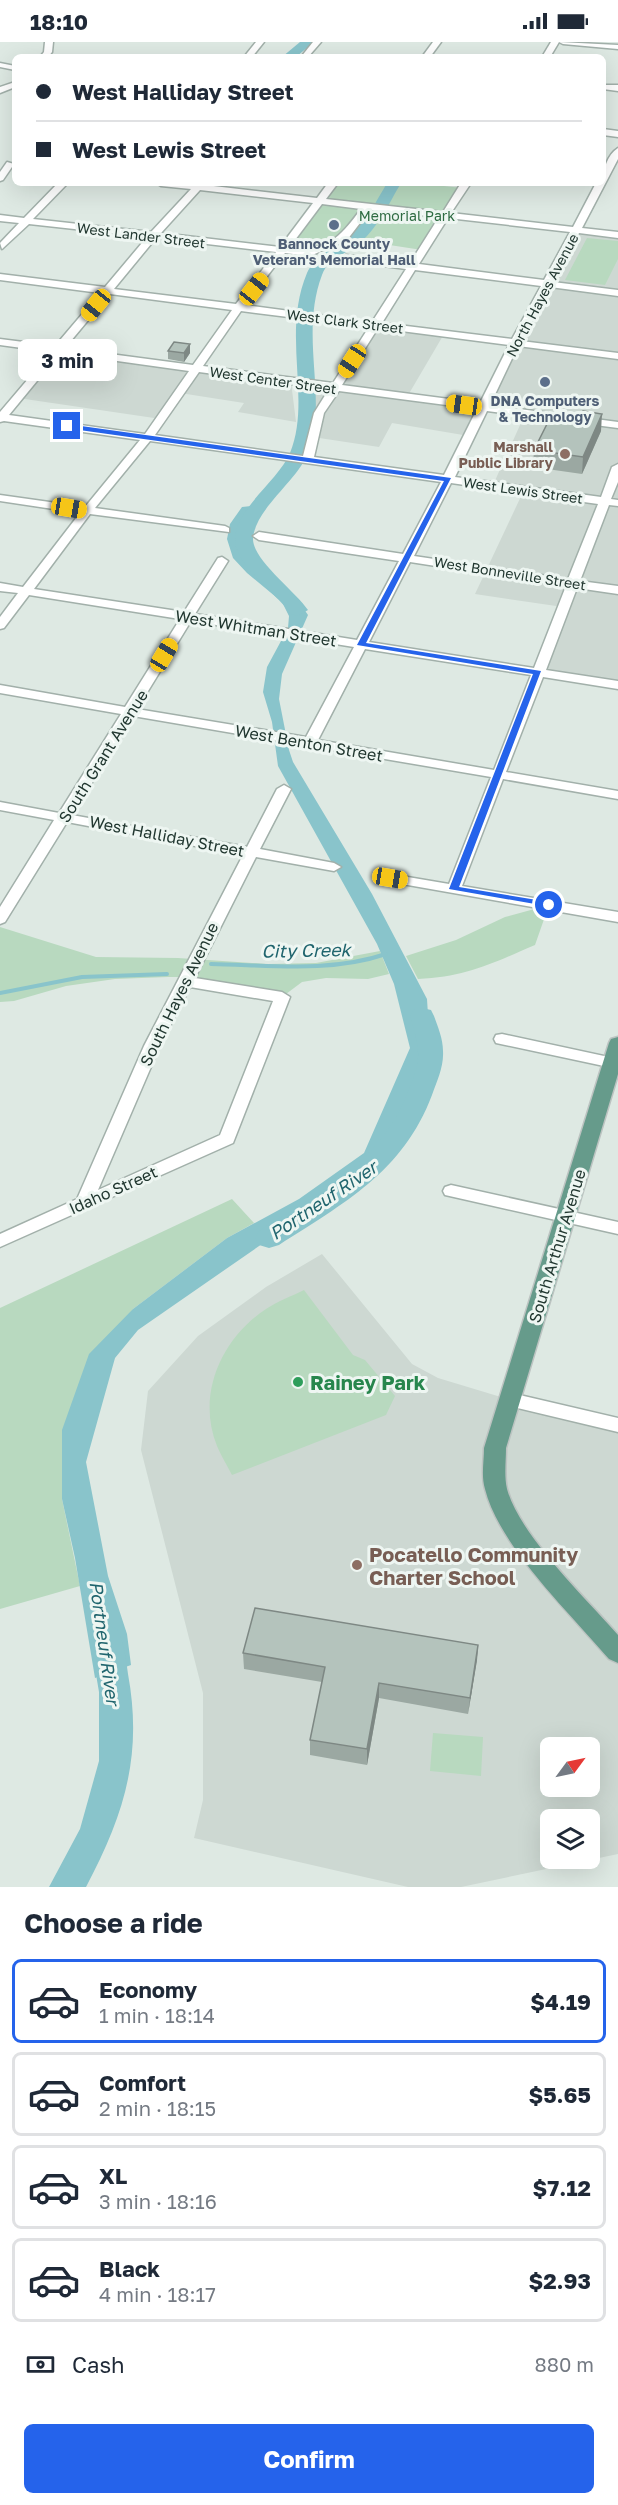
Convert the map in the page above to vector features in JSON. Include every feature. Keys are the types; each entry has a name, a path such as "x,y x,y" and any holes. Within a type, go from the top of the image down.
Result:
{"main road":[{"name":"South Arthur Avenue","path":"618,1043 615,1063 565,1216 495,1448 496,1491 507,1515 523,1538 618,1652"}],"street":[{"path":"250,54 260,42"},
{"path":"306,54 317,42"},
{"path":"563,42 618,47"},
{"name":"North Hayes Avenue","path":"606,177 618,150"},
{"path":"0,178 8,164"},
{"path":"2,246 60,186"},
{"path":"1,418 153,236 199,186"},
{"path":"208,186 618,235"},
{"path":"0,625 87,511 148,437 239,308 331,186"},
{"path":"308,460 319,413 464,186"},
{"name":"North Hayes Avenue","path":"482,408 601,186"},
{"name":"West Lander Street","path":"0,218 310,253 344,238 368,206"},
{"path":"346,258 618,293"},
{"name":"West Clark Street","path":"0,277 618,356"},
{"name":"West Center Street","path":"0,342 618,425"},
{"path":"309,744 448,479 482,408"},
{"name":"West Lewis Street","path":"1,418 618,503"},
{"path":"454,889 618,467"},
{"path":"0,498 225,530"},
{"name":"West Bonneville Street","path":"260,536 618,590"},
{"name":"South Grant Avenue","path":"0,919 130,713 222,561"},
{"name":"West Whitman Street","path":"0,587 618,685"},
{"name":"West Benton Street","path":"0,689 268,737 618,795"},
{"name":"South Hayes Avenue","path":"84,1203 152,1046 284,789"},
{"name":"West Halliday Street","path":"0,806 334,867"},
{"path":"390,878 618,917"},
{"name":"Idaho Street","path":"0,1241 226,1139 282,997 184,981"},
{"path":"502,1039 615,1063"},
{"path":"451,1191 618,1228"},
{"path":"511,1400 618,1425"}],"shaded area":[{"path":"577,230 618,235 618,685 538,673 563,607 475,594 524,490 493,485 525,414 482,408"},
{"path":"375,325 444,334 407,397 482,408 469,436 392,423 379,447 306,436 313,385 335,388"},
{"path":"59,350 291,382 296,422 238,412 244,403 180,393 161,419 18,398"},
{"name":"Pocatello Community Charter School","path":"322,1254 412,1364 438,1378 511,1400 618,1425 618,1854 600,1858 600,1809 540,1809 540,1869 547,1869 461,1887 408,1887 194,1838 203,1800 203,1693 141,1450 148,1391 198,1336 266,1287"}],"green space":[{"name":"Memorial Park","path":"331,186 463,188 422,250 344,238 323,249 283,251"},
{"path":"587,238 618,241 618,259 605,285 565,280"},
{"path":"549,905 535,945 478,968 450,976 418,979 406,956 456,940 505,917"},
{"path":"0,927 96,957 178,958 268,964 316,963 380,951 389,974 368,979 326,978 302,982 282,997 186,977 168,977 115,979 66,986 14,1001 0,1002"},
{"path":"232,1199 254,1223 227,1238 133,1309 62,1499 80,1586 0,1609 0,1308"},
{"name":"Rainey Park","path":"304,1290 353,1355 365,1360 395,1396 386,1415 232,1475 217,1446 211,1426 212,1387 217,1369 237,1335 250,1321 271,1306"},
{"path":"433,1733 483,1737 481,1776 430,1771"}],"water":[{"path":"262,505 241,531 243,555 258,574 287,590 297,599 308,615 282,674 279,699 289,750 293,762 372,894 427,999 430,1046 417,1107 376,1165 138,1330 115,1358 86,1462 108,1576 127,1634 131,1665 95,1678 75,1558 62,1499 62,1430 89,1354 133,1309 227,1238 299,1199 364,1153 410,1048 394,984 377,944 278,766 272,722 263,692 267,667 288,628 289,616 282,602 247,573 233,558 227,539 230,524 242,507"}],"building":[{"path":"174,342 190,344 184,353 168,351"},
{"path":"583,411 602,414 583,457 534,450 549,420 578,424"},
{"path":"255,1608 478,1645 470,1698 379,1683 367,1749 310,1740 325,1667 243,1653"}],"waterway":[{"name":"Portneuf River","path":"292,54 308,42"},
{"name":"Portneuf River","path":"298,610 250,557 245,548 244,539 252,517 295,462 304,436 306,404 303,324 314,275 320,264 364,230 392,186"},
{"name":"City Creek","path":"211,964 321,966 365,960 386,954"},
{"name":"City Creek","path":"0,993 82,977 167,974"},
{"name":"Portneuf River","path":"269,1238 361,1177 380,1160 397,1139 411,1116 430,1061 430,1043 422,1016"},
{"name":"Portneuf River","path":"67,1887 96,1833 116,1761 115,1692 106,1639"}],"place":[{"name":"Bannock County Veteran's Memorial Hall","path":"334,225"},
{"name":"DNA Computers & Technology","path":"545,382"},
{"name":"Marshall Public Library","path":"565,454"},
{"name":"Rainey Park","path":"298,1382"},
{"name":"Pocatello Community Charter School","path":"357,1565"}],"route":[{"path":"67,426 448,479 361,645 538,673 454,889 549,905"}]}
